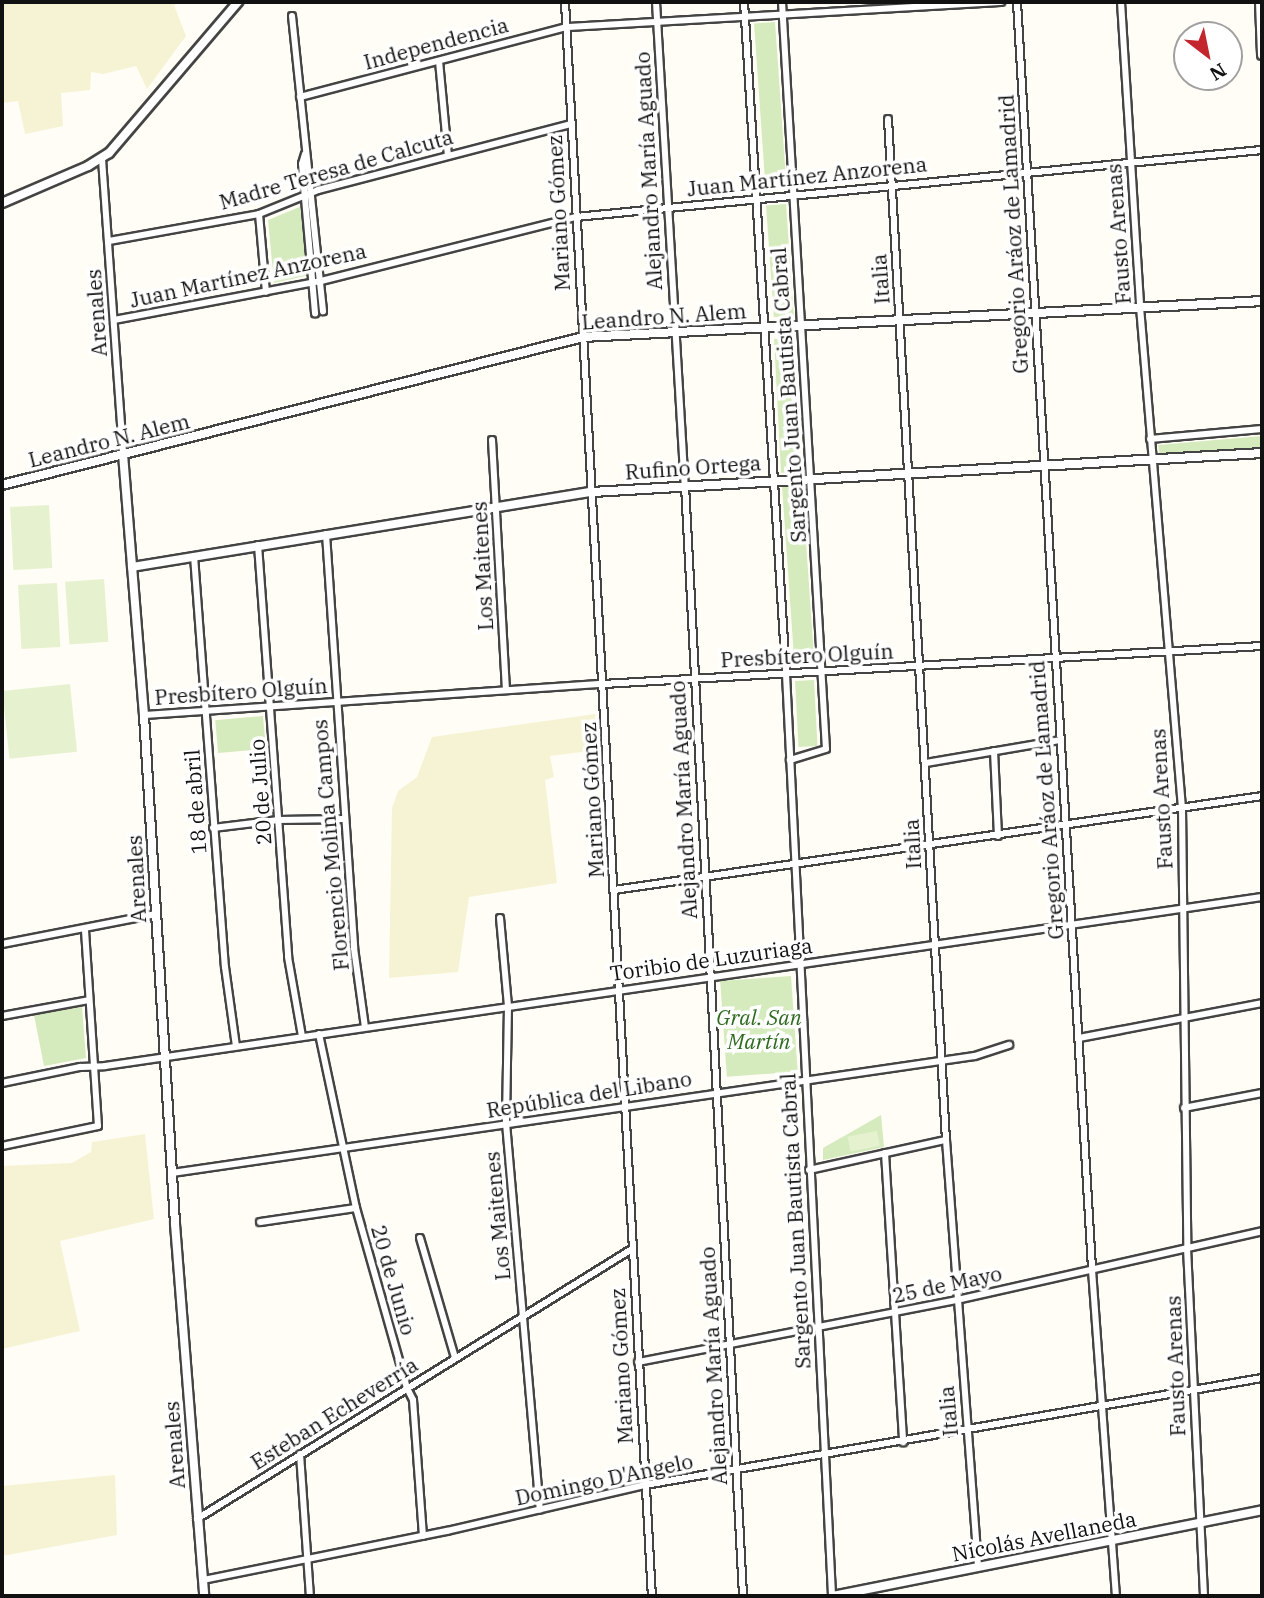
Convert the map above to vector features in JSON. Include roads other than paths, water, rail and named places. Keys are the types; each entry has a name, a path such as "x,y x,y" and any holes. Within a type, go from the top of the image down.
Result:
{"street":[{"path":"2,203 102,159 128,134 238,2"},
{"name":"Mariano Gómez","path":"565,2 652,1596"},
{"name":"Alejandro María Aguado","path":"656,2 685,485 743,1596"},
{"name":"Sargento Juan Bautista Cabral","path":"744,2 786,674 832,1596"},
{"name":"Sargento Juan Bautista Cabral","path":"782,2 826,750 790,760"},
{"name":"Independencia","path":"300,97 567,27 881,5 1001,2"},
{"name":"Gregorio Aráoz de Lamadrid","path":"1017,2 1092,1270 1116,1596"},
{"name":"Fausto Arenas","path":"1121,2 1140,307 1181,808 1184,1108 1192,1391 1204,1596"},
{"path":"1260,2 1262,54"},
{"path":"292,16 305,154 302,164 305,196 323,311"},
{"path":"439,61 447,156"},
{"name":"Italia","path":"888,119 941,1061 978,1567"},
{"name":"Madre Teresa de Calcuta","path":"109,241 259,214 313,192 571,124"},
{"name":"Juan Martínez Anzorena","path":"114,320 317,282 576,217 1262,150"},
{"path":"305,154 310,163 313,192 317,282 315,313"},
{"name":"Arenales","path":"102,159 144,715 164,1056 204,1596"},
{"path":"259,214 266,292"},
{"name":"Leandro N. Alem","path":"2,485 583,337 1262,301"},
{"path":"1150,439 1262,429"},
{"name":"Los Maitenes","path":"492,440 506,690"},
{"name":"Rufino Ortega","path":"132,567 592,492 1262,453"},
{"name":"Florencio Molina Campos","path":"326,534 354,948 365,1027"},
{"name":"20 de Julio","path":"258,545 272,706 288,957 302,1036"},
{"name":"18 de abril","path":"194,556 213,828 225,967 236,1046"},
{"name":"Presbítero Olguín","path":"144,715 603,684 1262,646"},
{"path":"926,763 1060,740"},
{"path":"993,751 998,835"},
{"path":"614,890 1262,796"},
{"path":"213,828 279,820 312,822 345,819"},
{"name":"Toribio de Luzuriaga","path":"2,1083 93,1066 1262,897"},
{"path":"2,944 156,914"},
{"name":"Los Maitenes","path":"500,918 508,1006 506,1123 525,1315 540,1510"},
{"path":"2,1146 98,1126 85,928"},
{"path":"2,1016 89,1000"},
{"path":"1079,1038 1262,1003"},
{"name":"20 de Junio","path":"319,1034 356,1208 407,1388 413,1400 424,1536"},
{"name":"República del Libano","path":"172,1173 342,1151 506,1123 975,1056 1009,1045"},
{"path":"1184,1108 1262,1093"},
{"path":"809,1170 946,1139"},
{"path":"885,1153 903,1442"},
{"path":"260,1222 356,1208"},
{"name":"25 de Mayo","path":"638,1362 957,1300 1262,1231"},
{"path":"420,1238 455,1358"},
{"name":"Esteban Echeverría","path":"197,1518 632,1249"},
{"name":"Domingo D'Angelo","path":"203,1580 424,1536 645,1485 1102,1408 1262,1378"},
{"path":"300,1454 310,1596"},
{"name":"Nicolás Avellaneda","path":"832,1596 1262,1510"}],"park label":[{"name":"Gral. San Martín","path":"759,1029"}]}
